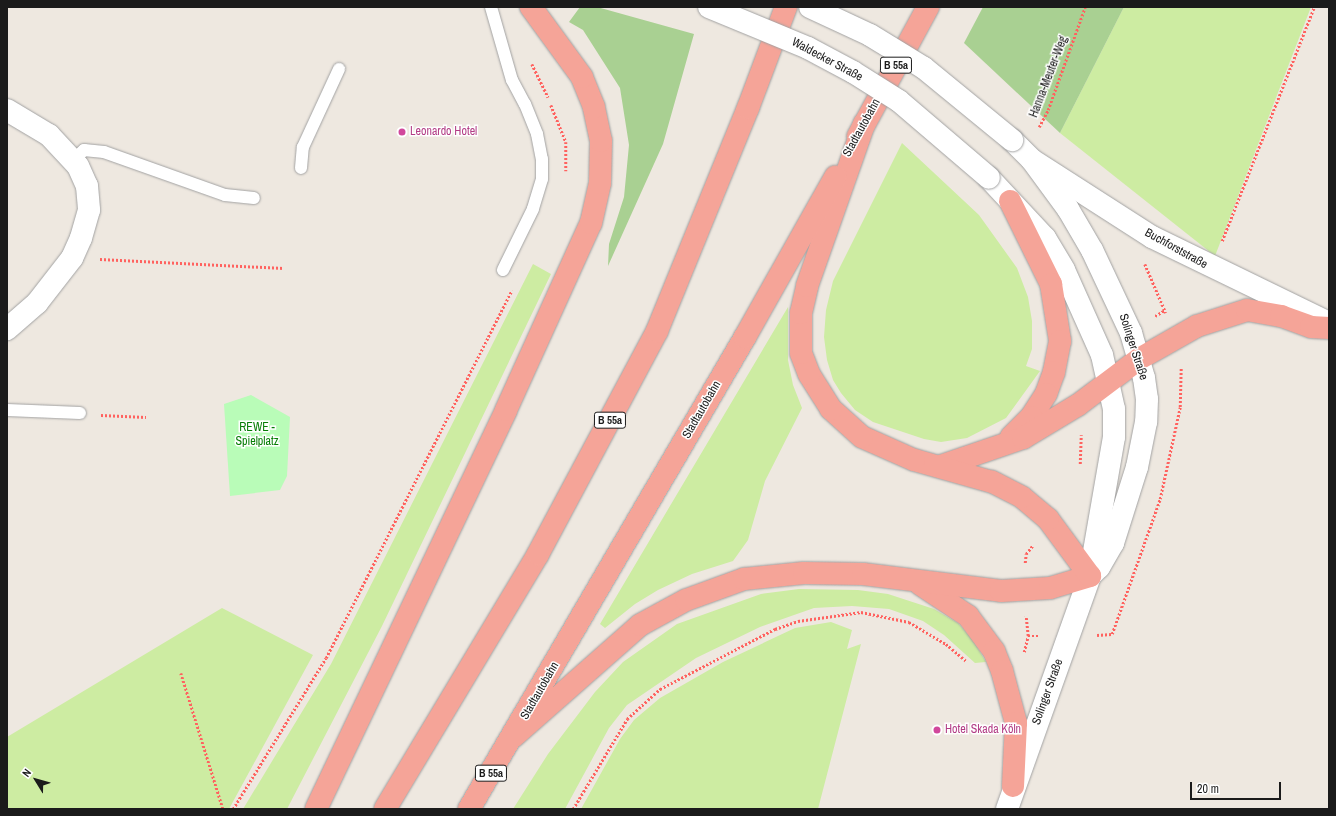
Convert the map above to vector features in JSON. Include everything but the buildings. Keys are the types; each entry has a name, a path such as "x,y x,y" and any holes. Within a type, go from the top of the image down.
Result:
{"highway":[{"path":"316,809 506,410 591,223 600,183 601,141 594,107 582,77 531,7"},
{"name":"B 55a","path":"385,809 538,554 657,331 748,108 786,7"},
{"name":"Stadtautobahn","path":"469,809 513,737 741,344 928,7"},
{"path":"513,737 640,625 686,600 744,579 804,573 863,574 1001,591 1024,591 1050,588 1090,576 1048,519 1022,497 992,482 941,466 914,460 862,437 831,409 808,374 802,353 801,313 807,286 864,124"},
{"path":"1000,448 1031,417 1046,394 1054,372 1060,341 1051,284 1010,202"},
{"path":"941,466 1000,448 1023,438 1078,404 1108,380 1139,359 1197,326 1247,310 1281,316 1311,326 1329,328"},
{"path":"912,579 968,616 994,651 1002,670 1016,723 1013,786"}],"street":[{"name":"Waldecker Straße","path":"709,7 808,48 854,72 899,101 989,178"},
{"path":"810,7 870,35 924,68 1023,151"},
{"path":"7,110 49,135 78,166 87,186 89,210 82,238 72,258 37,303 7,329"},
{"name":"Solinger Straße","path":"1023,151 1068,209 1092,250 1111,287 1139,359 1146,399 1146,422 1137,467 1113,543 1099,567 1090,576"},
{"name":"Buchforststraße","path":"1023,151 1152,237 1211,268 1329,323"},
{"name":"Solinger Straße","path":"989,178 1045,238 1064,270 1092,329 1108,380 1114,409 1114,436 1090,576 1013,786 1007,809"}],"lane":[{"path":"491,7 512,80 525,104 537,134 542,179 533,209 503,270"},
{"path":"301,168 303,147 339,69"},
{"path":"73,160 84,150 104,152 225,195 254,198"},
{"path":"7,410 80,413"}],"path":[{"name":"Hanna-Meuter-Weg","path":"1023,151 1048,110 1085,7"},
{"path":"1211,268 1314,7"},
{"path":"531,62 544,87 566,142 565,175"},
{"path":"72,258 284,268"},
{"path":"1144,262 1177,337"},
{"path":"233,809 326,658 515,284"},
{"path":"80,413 146,417"},
{"path":"573,809 627,719 660,689 706,663 775,628 798,621 861,612 909,622 946,644 981,674 1002,670"},
{"path":"181,674 223,809"}],"green space":[{"path":"580,7 597,7 694,34 663,144 608,266 609,244 624,197 629,145 620,88 583,30 569,22"},
{"path":"983,7 1124,7 1060,133 964,43"},
{"path":"1124,7 1311,7 1215,256 1060,133"},
{"path":"902,143 979,215 1017,268 1028,297 1032,321 1032,349 1026,366 1040,371 1006,418 967,438 941,442 924,439 873,422 855,410 841,393 833,380 827,360 824,337 826,310 833,281"},
{"path":"533,264 551,274 382,626 287,809 243,809 331,664"},
{"path":"788,307 788,360 793,385 802,408 765,481 748,540 733,561 692,574 658,590 635,604 605,628 600,624"},
{"name":"REWE - Spielplatz","path":"251,395 290,417 287,476 280,490 230,496 224,404"},
{"path":"799,589 858,590 888,594 934,609 958,623 973,640 986,662 975,663 944,635 923,621 889,609 852,606 814,608 760,627 696,658 627,705 609,728 565,809 513,809 548,754 595,692 623,662 677,624 761,594"},
{"path":"222,608 313,655 229,809 7,809 7,737"},
{"path":"831,622 852,630 847,649 861,644 818,809 581,809 620,739 634,720 660,698 723,662 795,628"}],"place":[{"name":"Leonardo Hotel","path":"402,132"},
{"name":"Hotel Skada Köln","path":"937,730"}]}
